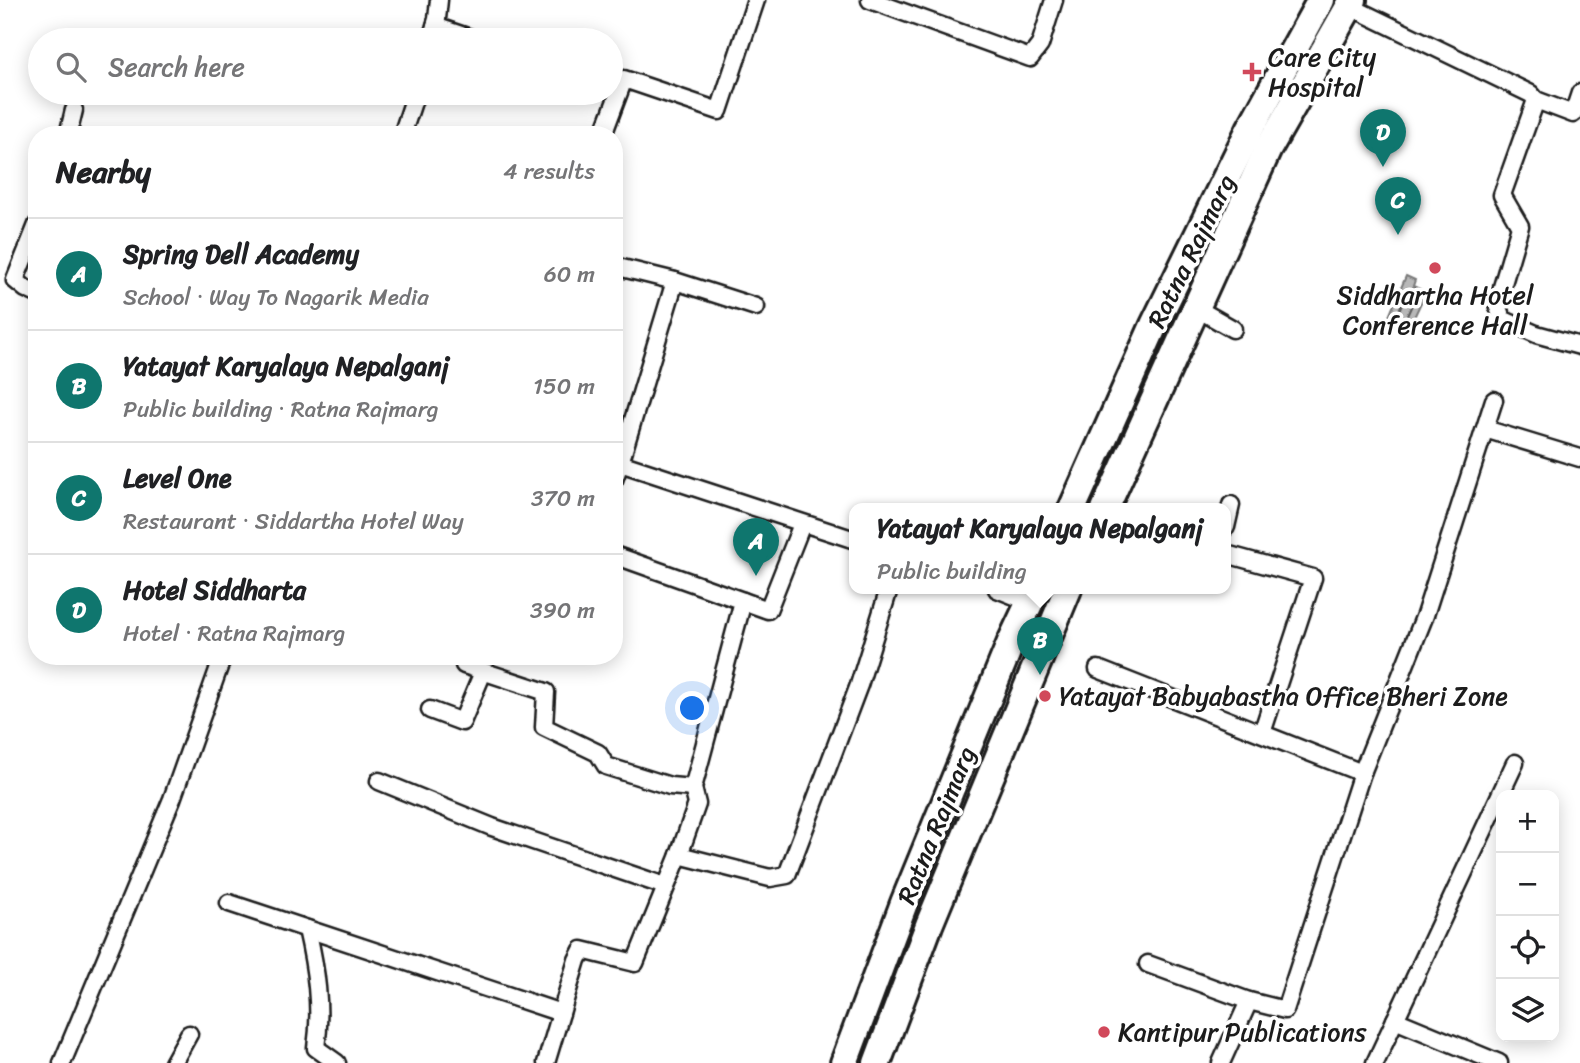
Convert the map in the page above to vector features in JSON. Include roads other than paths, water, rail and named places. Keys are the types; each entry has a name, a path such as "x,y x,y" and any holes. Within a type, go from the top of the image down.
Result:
{"highway":[{"name":"Ratna Rajmarg","path":"1075,503 1154,325 1250,130 1321,0"},
{"name":"Ratna Rajmarg","path":"1108,503 1268,149 1351,3"},
{"name":"Ratna Rajmarg","path":"877,1063 929,925 1066,594"},
{"name":"Ratna Rajmarg","path":"844,1063 904,903 1033,595"}],"street":[{"path":"434,28 439,0"},
{"path":"623,80 719,111 756,0"},
{"path":"870,0 1030,58 1040,45 1054,0"},
{"path":"1351,3 1531,94 1536,100 1577,115 1580,93"},
{"path":"1536,100 1502,195 1520,226 1496,304 1502,319 1536,334 1580,346"},
{"path":"405,126 412,105"},
{"path":"605,126 611,105"},
{"path":"70,126 74,110"},
{"path":"28,248 15,280 28,290"},
{"path":"623,269 676,281 755,307"},
{"path":"623,453 676,281"},
{"path":"1196,308 1233,329"},
{"path":"1148,964 1250,1001 1285,1010 1362,774 1425,615 1494,400"},
{"path":"1485,429 1580,458"},
{"path":"623,464 849,538"},
{"path":"623,558 768,610 802,524"},
{"path":"1231,555 1313,578 1262,733"},
{"path":"679,855 770,878 787,876 859,685 887,594"},
{"path":"546,1063 582,950 635,963 697,804 692,788 743,601"},
{"path":"62,1063 172,799 220,665"},
{"path":"464,665 546,692 544,727 598,753 606,766 670,786 692,788"},
{"path":"1098,669 1362,774"},
{"path":"430,710 462,722 483,672"},
{"path":"1375,1063 1516,763"},
{"path":"379,781 492,827 665,886"},
{"path":"229,903 561,1013"},
{"path":"307,929 320,1022 316,1048 337,1063"},
{"path":"1221,1063 1250,1001"},
{"path":"1395,1020 1499,1063"},
{"path":"173,1063 189,1034"}],"water":[{"path":"1406,276 1415,280 1413,286 1426,292 1408,330 1387,321"}],"place":[{"name":"Care City Hospital","path":"1252,72"},
{"name":"Hotel Siddharta","path":"1383,167"},
{"name":"Level One","path":"1398,235"},
{"name":"Siddhartha Hotel Conference Hall","path":"1435,268"},
{"name":"Spring Dell Academy","path":"756,576"},
{"name":"Yatayat Karyalaya Nepalganj","path":"1040,675"},
{"name":"Yatayat Babyabastha Office Bheri Zone","path":"1045,696"},
{"name":"Kantipur Publications","path":"1104,1032"}]}
